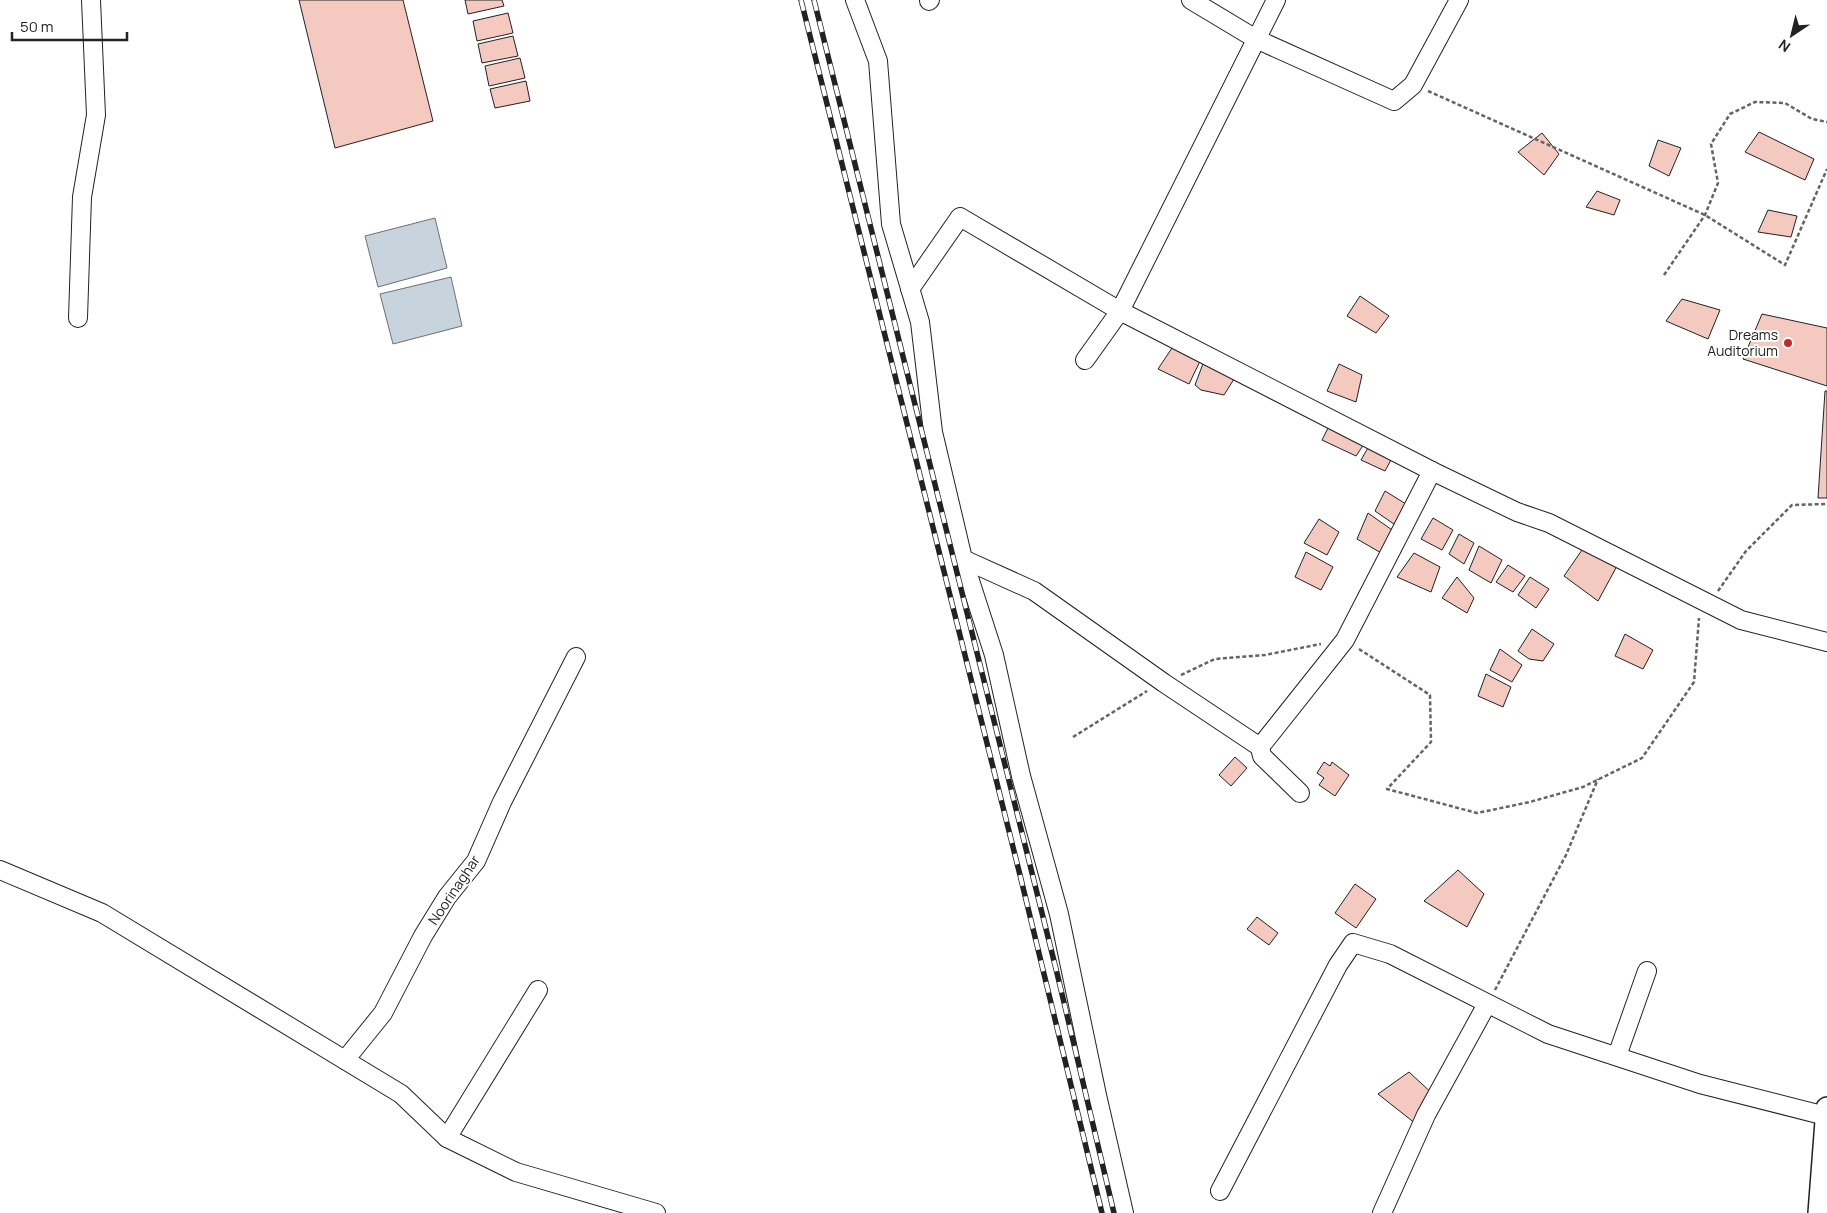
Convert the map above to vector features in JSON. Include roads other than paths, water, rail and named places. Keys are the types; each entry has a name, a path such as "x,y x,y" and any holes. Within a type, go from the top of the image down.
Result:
{"main road":[{"path":"1818,1213 1825,1166 1827,1112"}],"street":[{"path":"78,318 82,197 96,114 91,0"},
{"path":"855,0 878,61 891,224 920,322 933,432 963,559 994,654 1021,776 1059,914 1124,1213"},
{"path":"1191,0 1256,39 1394,101 1413,84 1459,0"},
{"path":"1085,360 1120,311 1276,0"},
{"path":"910,288 960,217 1120,311 1432,471 1517,512 1548,523 1741,620 1827,642"},
{"path":"1260,747 1345,640 1432,471"},
{"path":"963,559 1034,591 1164,683 1260,747 1262,756 1300,793"},
{"name":"Noorinaghar","path":"345,1060 383,1013 423,936 447,898 476,861 502,802 576,657"},
{"path":"0,870 102,913 401,1094 447,1138 516,1172 630,1209 656,1213"},
{"path":"1220,1191 1338,965 1353,943 1390,954 1548,1034 1700,1084 1827,1112"},
{"path":"1617,1056 1648,971"},
{"path":"447,1138 538,990"},
{"path":"1382,1213 1426,1115 1488,1004"}],"railway":[{"path":"801,0 1020,875 1102,1213"},
{"path":"814,0 1057,973 1114,1213"}],"place":[{"name":"Dreams Auditorium","path":"1788,343"}]}
